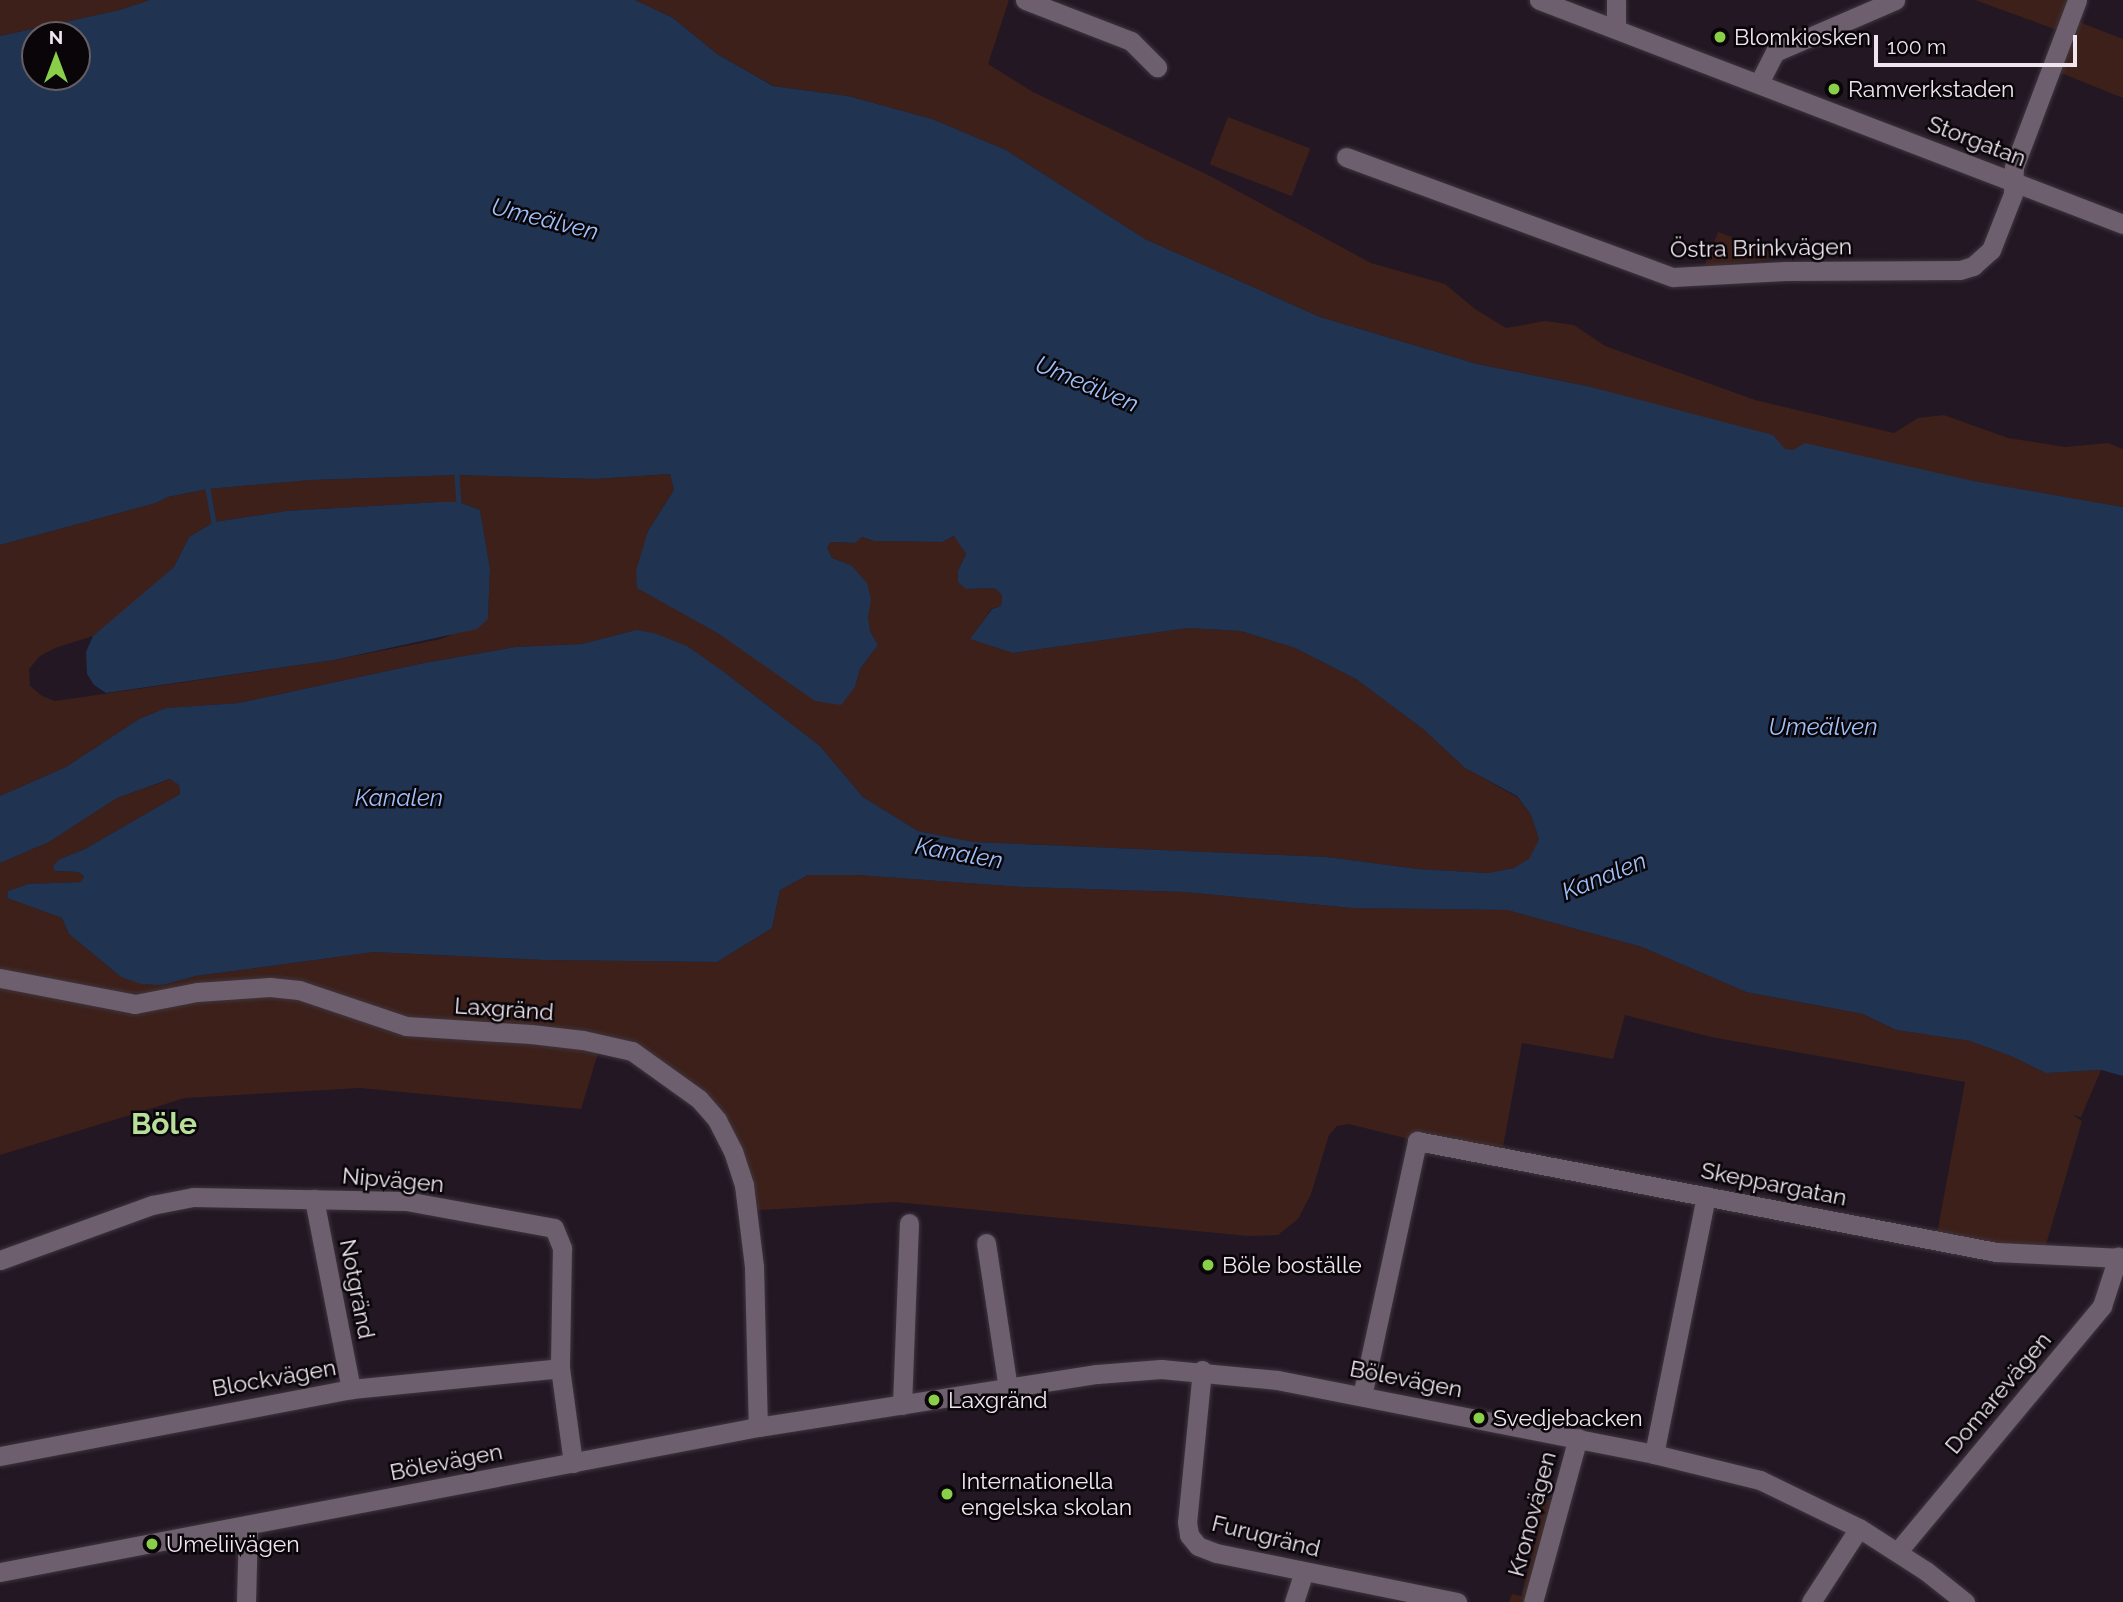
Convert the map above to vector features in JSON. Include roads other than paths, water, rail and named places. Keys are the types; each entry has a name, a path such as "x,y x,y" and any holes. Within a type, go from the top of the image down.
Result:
{"street":[{"path":"1025,0 1131,41 1157,67"},
{"name":"Storgatan","path":"1539,0 2123,224"},
{"path":"1616,0 1616,29"},
{"path":"1759,83 1775,52 1895,0"},
{"name":"Östra Brinkvägen","path":"1346,157 1660,274 1682,278 1785,271 1961,270 1973,266 1991,250 2013,194 2014,167 2077,0"},
{"name":"Laxgränd","path":"0,978 135,1004 197,992 270,987 289,989 406,1027 531,1034 583,1040 632,1051 699,1099 717,1120 740,1174 754,1267 758,1427"},
{"name":"Skeppargatan","path":"1362,1396 1417,1141 1996,1252 2120,1257"},
{"path":"1654,1454 1706,1196"},
{"name":"Nipvägen","path":"0,1260 152,1205 193,1197 406,1201 554,1228 562,1248 560,1368 573,1463"},
{"name":"Notgränd","path":"314,1199 351,1389"},
{"path":"902,1405 909,1223"},
{"path":"986,1243 1008,1388"},
{"name":"Domarevägen","path":"1898,1551 2102,1306 2120,1257"},
{"name":"Blockvägen","path":"0,1456 351,1389 560,1368"},
{"name":"Bölevägen","path":"0,1572 758,1427 1110,1373 1161,1369 1202,1370 1362,1396 1654,1454 1760,1480 1859,1528 1898,1551 1965,1602"},
{"name":"Furugränd","path":"1202,1370 1187,1522 1189,1535 1198,1546 1216,1553 1457,1602"},
{"name":"Kronovägen","path":"1533,1602 1578,1438"},
{"path":"246,1602 248,1525"},
{"path":"1811,1602 1859,1528"},
{"path":"1294,1602 1304,1572"}],"water":[{"name":"Umeälven","path":"150,0 635,0 673,18 717,54 773,86 848,96 932,119 1006,150 1145,239 1320,317 1477,364 1587,386 1773,435 1785,449 1793,450 1805,443 1973,481 2123,507 2123,1076 2101,1070 2046,1073 1970,1041 1896,1030 1863,1014 1746,992 1642,947 1507,910 1353,908 1184,892 1022,887 857,875 808,875 780,890 772,928 717,962 544,960 374,952 196,976 163,985 141,984 121,977 69,934 62,918 7,898 8,891 28,884 81,882 84,876 78,872 55,871 53,866 60,859 85,849 180,794 179,785 170,779 117,798 49,842 0,863 0,796 66,767 139,719 166,708 239,703 424,663 515,647 582,644 636,630 654,633 687,646 724,672 820,746 863,797 918,831 974,842 1327,857 1418,869 1488,873 1514,868 1529,859 1539,839 1531,815 1517,796 1465,768 1423,729 1356,679 1295,648 1241,631 1188,628 1013,653 970,639 992,609 1001,606 1002,595 994,588 966,589 958,582 958,571 966,554 954,536 942,542 874,541 862,537 855,543 831,542 827,547 832,558 851,565 867,583 871,599 868,618 870,631 878,645 860,669 855,687 841,705 815,701 719,634 637,588 636,571 648,531 674,490 670,474 595,479 457,475 311,480 208,489 168,497 156,503 0,545 0,36 21,31 21,91 91,91 91,21 69,21 120,10"},
{"path":"459,502 480,510 490,569 488,619 477,629 334,660 106,693 94,685 87,674 86,652 93,636 174,567 189,537 214,522 286,511"}],"waterway":[{"path":"457,475 459,502"},
{"path":"208,489 214,522"}],"place":[{"name":"Blomkiosken","path":"1720,37"},
{"name":"Ramverkstaden","path":"1834,89"},
{"name":"Böle boställe","path":"1208,1265"},
{"name":"Laxgränd","path":"934,1400"},
{"name":"Svedjebacken","path":"1479,1418"},
{"name":"Internationella engelska skolan","path":"947,1494"},
{"name":"Umeliivägen","path":"152,1544"}],"district":[{"name":"Böle","path":"164,1124"}],"water label":[{"name":"Kanalen","path":"399,798"},
{"name":"Kanalen","path":"959,853"},
{"name":"Kanalen","path":"1604,876"}]}
